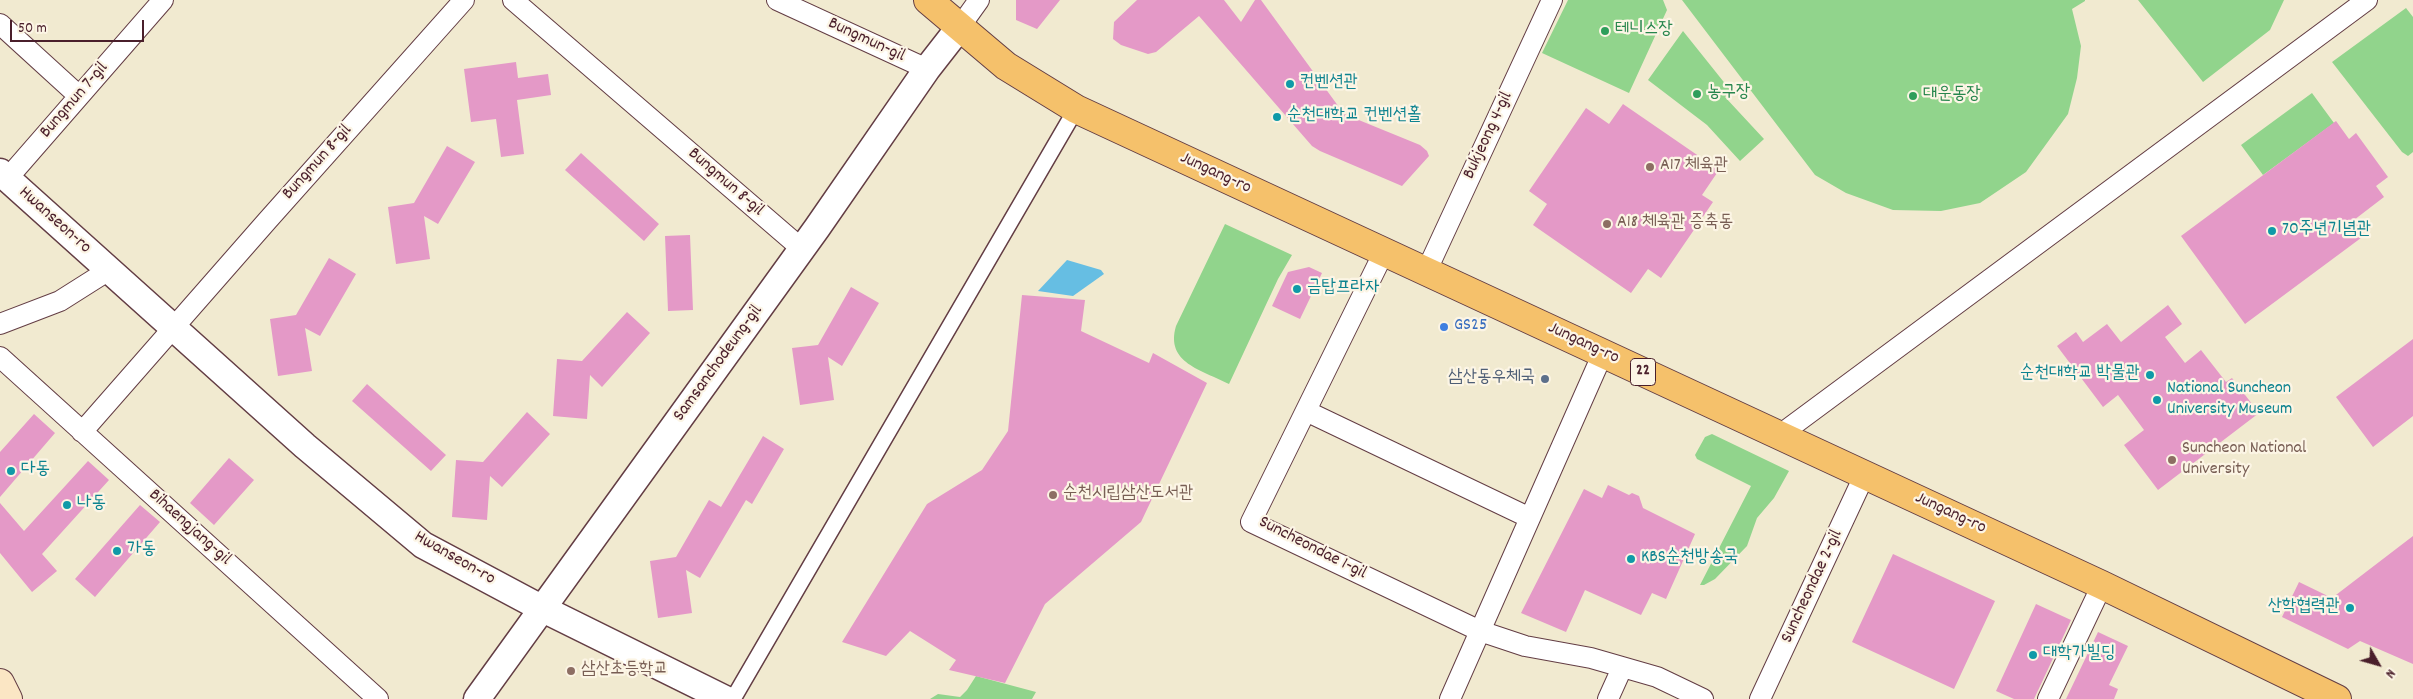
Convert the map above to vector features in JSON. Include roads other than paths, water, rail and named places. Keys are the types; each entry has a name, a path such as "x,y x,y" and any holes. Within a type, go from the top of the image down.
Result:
{"main road":[{"name":"Jungang-ro","path":"928,0 1006,66 1076,109 1426,272 1781,434 2102,585 2337,699"},
{"path":"0,683 8,699"}],"street":[{"name":"Bungmun 7-gil","path":"4,176 79,96 163,0"},
{"name":"Bungmun 8-gil","path":"173,328 464,0"},
{"name":"Bungmun 8-gil","path":"512,0 802,249"},
{"name":"Bungmun-gil","path":"777,0 927,69"},
{"path":"959,28 979,0"},
{"name":"Bukjeong 4-gil","path":"1426,272 1552,0"},
{"path":"1781,434 2367,0"},
{"path":"0,24 79,96"},
{"name":"Samsanchodeung-gil","path":"477,699 802,249 927,69 959,28"},
{"path":"733,699 1076,109"},
{"name":"Hwanseon-ro","path":"4,176 312,452 423,544 543,608 725,699"},
{"name":"Suncheondae 1-gil","path":"1384,252 1251,522 1480,631"},
{"name":"Hwanseon-ro","path":"0,324 60,301 109,270"},
{"path":"82,432 173,328"},
{"path":"1450,699 1603,353"},
{"name":"Bihaengjang-gil","path":"0,357 378,699"},
{"path":"1306,411 1530,518"},
{"name":"Suncheondae 2-gil","path":"1760,699 1865,474"},
{"path":"2048,699 2102,585"},
{"path":"1480,631 1525,646 1591,658 1657,677 1703,699"},
{"path":"1608,699 1622,668"}],"water":[{"path":"1067,260 1101,270 1104,274 1073,296 1038,291"}],"place":[{"name":"테니스장","path":"1605,31"},
{"name":"컨벤션관","path":"1290,84"},
{"name":"농구장","path":"1697,94"},
{"name":"대운동장","path":"1913,96"},
{"name":"순천대학교 컨벤션홀","path":"1277,117"},
{"name":"A17 체육관","path":"1650,167"},
{"name":"A18 체육관 증축동","path":"1607,224"},
{"name":"70주년기념관","path":"2272,231"},
{"name":"금탑프라자","path":"1297,289"},
{"name":"GS25","path":"1444,327"},
{"name":"순천대학교 박물관","path":"2150,375"},
{"name":"삼산동우체국","path":"1545,379"},
{"name":"National Suncheon University Museum","path":"2157,400"},
{"name":"Suncheon National University","path":"2172,460"},
{"name":"다동","path":"11,471"},
{"name":"순천시립삼산도서관","path":"1053,495"},
{"name":"나동","path":"67,505"},
{"name":"가동","path":"117,551"},
{"name":"KBS순천방송국","path":"1631,559"},
{"name":"산학협력관","path":"2350,608"},
{"name":"대학가빌딩","path":"2033,655"},
{"name":"삼산초등학교","path":"571,671"}]}
